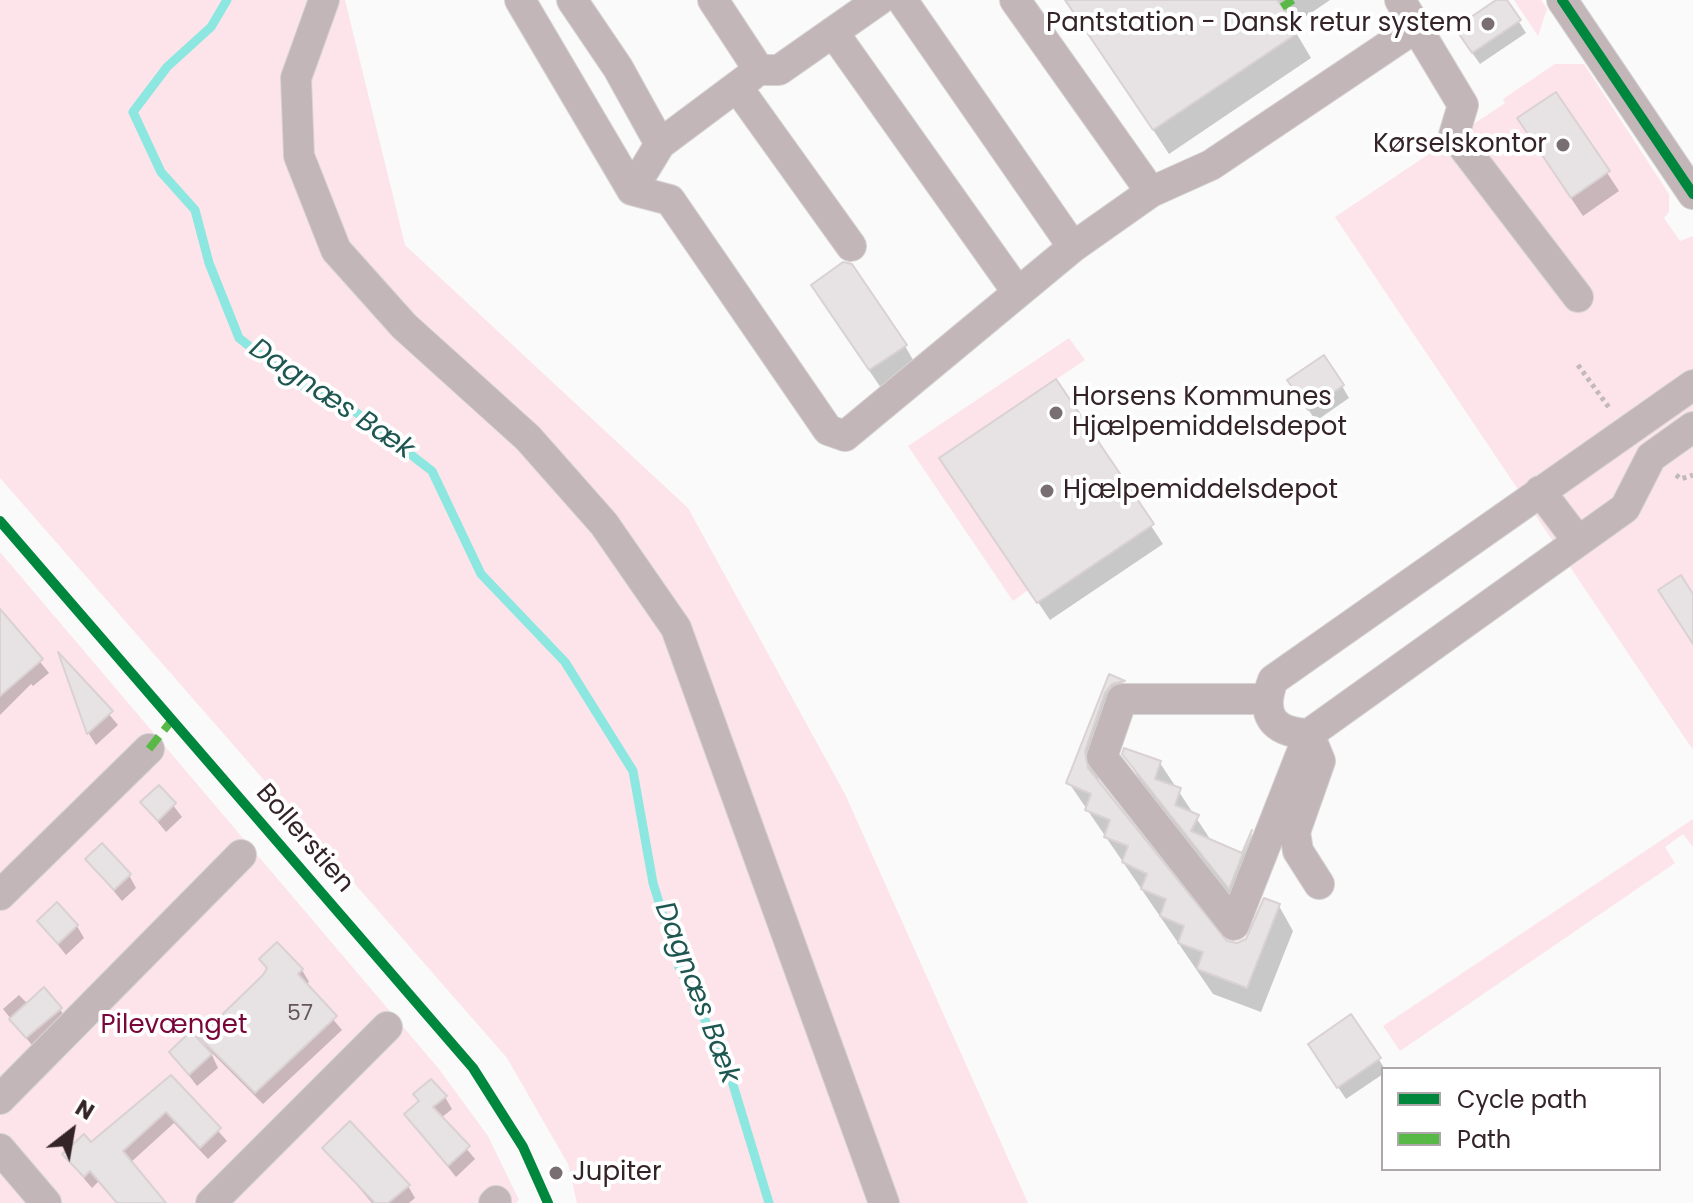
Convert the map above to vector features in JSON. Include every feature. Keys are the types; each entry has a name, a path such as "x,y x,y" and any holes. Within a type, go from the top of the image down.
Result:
{"street":[{"path":"324,0 296,78 299,156 336,250 404,326 528,438 604,524 676,628 714,742 884,1203"},
{"path":"520,0 632,190 670,200 828,430 845,436 1016,290 1073,247 1151,192 1211,165 1415,28"},
{"path":"572,0 618,68 660,144"},
{"path":"713,0 748,78 851,246"},
{"path":"632,190 660,144 748,78 779,70 879,0"},
{"path":"902,0 1073,247"},
{"path":"1015,0 1151,192"},
{"path":"1400,0 1463,105 1454,135 1578,297"},
{"path":"1562,0 1693,194"},
{"path":"833,32 1016,290"},
{"path":"1309,734 1288,733 1271,720 1266,699 1273,680 1693,385"},
{"path":"1266,699 1122,699 1102,757 1234,925 1309,734 1625,508 1651,457 1693,427"},
{"path":"1540,491 1578,541"},
{"path":"1309,734 1320,761 1295,832 1298,851 1319,884"},
{"path":"0,895 149,749"},
{"path":"0,1099 241,855"},
{"path":"211,1203 387,1027"},
{"path":"0,1149 46,1203"}],"green space":[{"path":"0,0 345,0 405,245 688,508 845,794 1028,1203 577,1203 568,1164 507,1058 0,478"},
{"path":"1514,0 1541,0 1547,9 1538,36"},
{"path":"1555,64 1584,64 1669,194 1669,212 1664,218 1680,241 1693,236 1693,750 1335,217 1505,103 1503,99"},
{"path":"1069,338 1085,360 939,458 1028,590 1013,601 908,446"},
{"name":"Pilevænget","path":"0,552 439,1069 488,1136 519,1200 516,1203 0,1203"},
{"path":"1693,819 1693,847 1683,834 1665,847 1675,863 1400,1051 1383,1026"}],"building":[{"path":"1065,0 1277,0 1299,32 1153,130"},
{"name":"Pantstation - Dansk retur system","path":"1496,0 1507,0 1521,20 1472,53 1455,28"},
{"name":"Kørselskontor","path":"1556,92 1610,171 1571,198 1517,118"},
{"path":"843,262 852,264 907,345 869,370 811,285"},
{"path":"1324,355 1344,385 1308,410 1287,380"},
{"name":"Hjælpemiddelsdepot","path":"1056,379 1154,524 1037,603 939,458"},
{"path":"1681,575 1693,594 1693,644 1658,590"},
{"path":"0,609 43,659 0,696"},
{"path":"58,652 113,711 87,734"},
{"path":"1109,674 1125,681 1112,684 1105,693 1085,751 1088,768 1227,941 1237,943 1246,939 1264,898 1280,904 1247,988 1197,969 1203,952 1178,943 1184,926 1160,916 1166,899 1141,889 1147,874 1122,862 1128,846 1104,837 1110,820 1085,810 1091,794 1066,783"},
{"path":"1124,748 1161,761 1155,779 1181,788 1175,805 1199,815 1191,831 1242,853 1252,830 1229,889 1122,754"},
{"path":"159,785 176,803 158,821 140,802"},
{"path":"102,843 131,874 114,890 85,859"},
{"path":"57,902 78,925 58,944 37,921"},
{"path":"277,942 303,969 298,974 337,1016 255,1093 199,1037 263,975 267,968 259,959"},
{"path":"44,987 62,1008 26,1038 9,1019"},
{"path":"1351,1014 1381,1058 1337,1088 1308,1044"},
{"path":"191,1031 212,1054 189,1075 169,1052"},
{"path":"171,1075 221,1128 200,1148 166,1112 123,1151 166,1203 117,1203 90,1171 84,1177 62,1154 84,1134 91,1142"},
{"path":"431,1079 447,1096 433,1107 470,1146 448,1166 404,1114 419,1101 413,1094"},
{"path":"350,1121 410,1185 388,1203 375,1203 322,1148"}],"waterway":[{"name":"Dagnæs Bæk","path":"227,0 211,27 167,67 133,112 161,172 195,210 209,263 239,338 295,382 353,410 432,471 481,574 565,662 633,771 653,883 679,967 727,1065 769,1203"}],"marked path":[{"path":"1282,7 1293,0"},
{"path":"149,749 172,720"}],"cycle path":[{"path":"1562,0 1693,194"},
{"name":"Bollerstien","path":"0,521 473,1068 523,1147 548,1203"}],"place":[{"name":"Pantstation - Dansk retur system","path":"1488,24"},
{"name":"Kørselskontor","path":"1563,145"},
{"name":"Horsens Kommunes Hjælpemiddelsdepot","path":"1056,413"},
{"name":"Hjælpemiddelsdepot","path":"1047,491"},
{"name":"Jupiter","path":"556,1173"}]}
